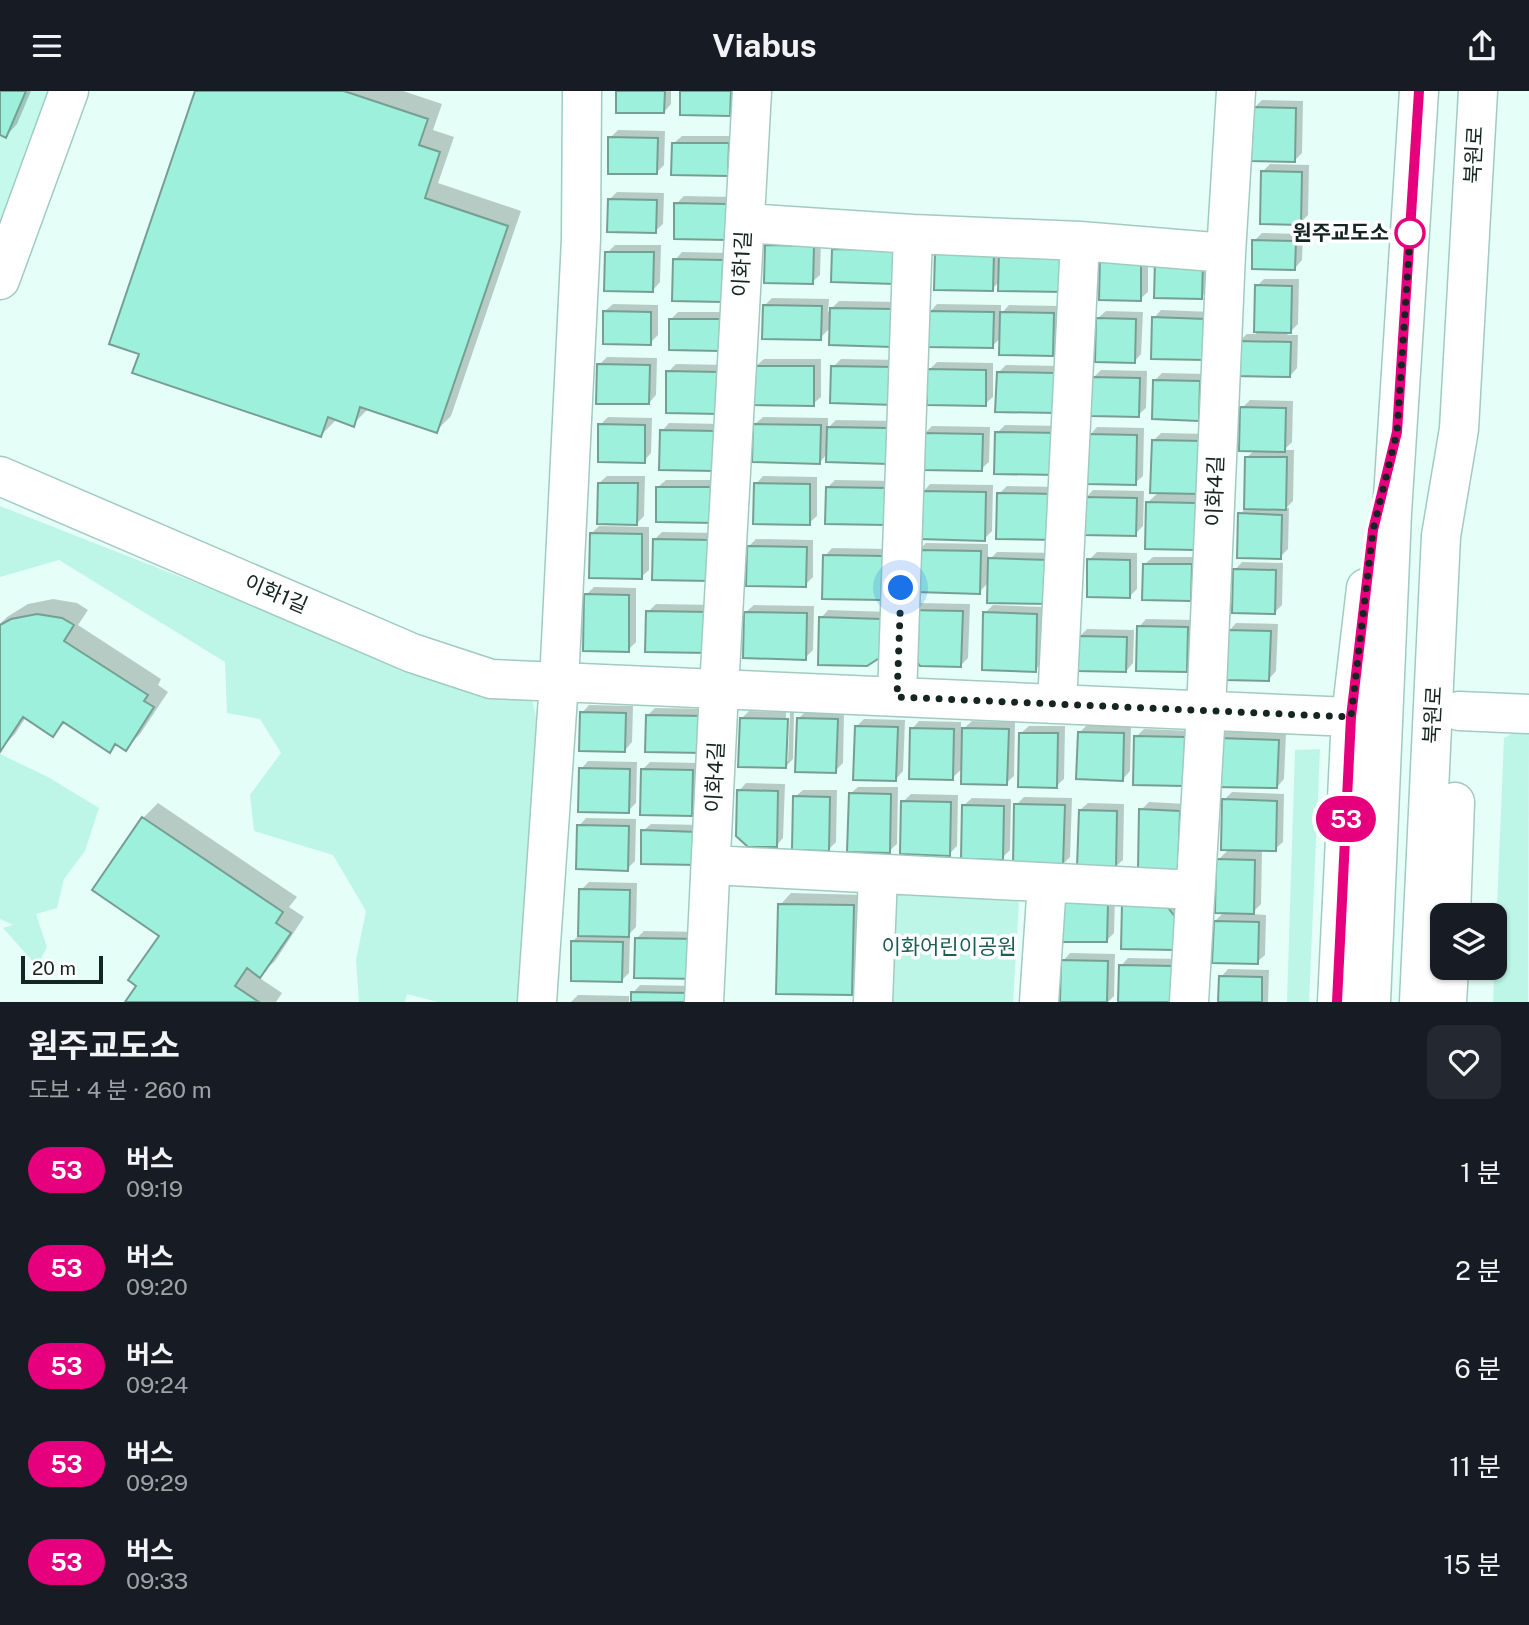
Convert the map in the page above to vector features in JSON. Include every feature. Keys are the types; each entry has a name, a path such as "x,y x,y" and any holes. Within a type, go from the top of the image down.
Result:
{"street":[{"path":"0,280 69,91"},
{"path":"537,1002 559,682 581,239 582,91"},
{"name":"이화1길","path":"719,689 752,91"},
{"name":"이화4길","path":"1189,1002 1236,91"},
{"path":"1371,1002 1397,432 1419,91"},
{"name":"북원로","path":"1419,1002 1441,536 1459,429 1478,91"},
{"path":"744,223 1080,241 1226,253"},
{"path":"897,697 913,234"},
{"path":"1058,704 1080,241"},
{"name":"북원로","path":"1451,903 1467,541 1459,429"},
{"path":"1337,1002 1351,717 1373,530 1397,432"},
{"name":"이화1길","path":"0,477 412,653 491,680 1351,717"},
{"name":"이화4길","path":"704,1002 719,689"},
{"path":"1459,711 1529,714"},
{"path":"711,865 1195,890"},
{"path":"873,1002 878,874"},
{"path":"1039,1002 1047,883"},
{"path":"1447,1002 1448,980"}],"shaded area":[{"path":"0,91 52,91 0,224"}],"green space":[{"path":"0,506 413,668 531,696 537,720 517,1002 438,1002 407,994 405,1002 359,1002 356,960 366,911 333,855 254,831 250,795 281,753 260,719 227,713 225,662 59,560 0,577"},
{"path":"1515,732 1529,734 1528,1002 1493,1002 1494,980 1507,980 1507,903 1497,903 1504,738"},
{"path":"1320,749 1309,1002 1287,1002 1295,750"},
{"path":"0,754 48,777 99,808 85,851 64,879 57,908 36,914 47,947 37,966 3,928 13,925 0,919"},
{"name":"이화어린이공원","path":"903,889 1013,896 1019,903 1013,1002 889,1002 896,896"}],"building":[{"path":"0,91 26,91 6,138 0,135"},
{"path":"195,91 344,91 428,119 419,145 440,152 425,198 508,226 437,433 360,407 354,427 328,417 321,437 132,373 139,354 109,344"},
{"path":"616,91 665,91 664,113 616,113"},
{"path":"680,91 731,91 730,116 680,115"},
{"path":"1252,107 1296,108 1295,162 1251,161"},
{"path":"608,137 658,138 657,174 608,174"},
{"path":"672,143 729,143 728,176 671,175"},
{"path":"1261,171 1302,172 1301,225 1260,224"},
{"path":"608,199 657,200 656,233 607,232"},
{"path":"674,203 728,204 727,240 674,239"},
{"path":"1252,240 1296,241 1295,270 1252,269"},
{"path":"765,245 814,246 813,284 764,283"},
{"path":"832,249 896,250 895,284 831,282"},
{"path":"935,251 994,253 993,291 934,290"},
{"path":"605,252 654,252 653,292 604,291"},
{"path":"999,253 1065,255 1064,292 998,291"},
{"path":"1100,255 1141,256 1141,301 1099,300"},
{"path":"673,259 723,260 722,302 672,301"},
{"path":"1155,260 1203,261 1202,299 1154,298"},
{"path":"1255,285 1292,286 1291,333 1254,332"},
{"path":"763,305 822,306 821,340 762,339"},
{"path":"830,308 893,309 892,347 829,345"},
{"path":"603,311 651,312 651,345 603,344"},
{"path":"928,311 994,312 993,348 927,347"},
{"path":"1000,312 1054,313 1053,356 999,355"},
{"path":"1152,317 1205,319 1205,360 1151,359"},
{"path":"1096,318 1136,319 1135,363 1095,362"},
{"path":"669,319 721,319 720,351 669,350"},
{"path":"1237,341 1291,342 1290,377 1236,376"},
{"path":"597,364 650,365 649,404 596,404"},
{"path":"754,366 814,366 814,406 754,405"},
{"path":"831,366 896,367 895,405 830,403"},
{"path":"927,369 986,370 986,406 927,405"},
{"path":"666,371 720,372 720,414 666,413"},
{"path":"997,372 1057,373 1056,413 995,412"},
{"path":"1091,377 1140,378 1139,417 1091,416"},
{"path":"1153,380 1200,381 1199,421 1152,419"},
{"path":"1240,407 1286,408 1285,452 1239,451"},
{"path":"598,424 645,425 645,463 598,462"},
{"path":"753,424 821,425 820,464 752,462"},
{"path":"827,427 889,428 888,464 826,462"},
{"path":"660,430 716,431 715,471 659,470"},
{"path":"995,432 1059,433 1058,475 994,474"},
{"path":"923,433 983,434 982,471 922,470"},
{"path":"1088,434 1137,435 1136,485 1087,484"},
{"path":"1152,440 1202,441 1200,494 1150,493"},
{"path":"1245,457 1287,457 1286,510 1244,509"},
{"path":"598,483 638,483 637,525 597,524"},
{"path":"754,483 810,484 810,525 753,524"},
{"path":"656,487 715,487 714,523 656,522"},
{"path":"826,487 887,488 886,525 825,524"},
{"path":"921,491 986,492 985,541 920,539"},
{"path":"997,493 1057,494 1056,540 996,539"},
{"path":"1084,497 1137,498 1136,536 1083,535"},
{"path":"1146,502 1196,503 1195,550 1145,549"},
{"path":"1238,513 1282,515 1281,559 1237,558"},
{"path":"590,533 642,534 642,579 589,578"},
{"path":"653,539 712,540 711,581 652,580"},
{"path":"747,546 807,547 806,587 746,586"},
{"path":"917,550 981,551 980,594 916,592"},
{"path":"823,555 883,556 881,600 822,599"},
{"path":"988,558 1050,560 1049,604 987,603"},
{"path":"1087,559 1130,560 1130,598 1087,597"},
{"path":"1143,564 1192,564 1191,601 1142,600"},
{"path":"1233,569 1276,570 1275,614 1232,613"},
{"path":"584,594 629,595 629,652 583,651"},
{"path":"907,610 963,611 961,667 920,666 907,650"},
{"path":"646,611 709,612 709,653 645,652"},
{"path":"744,612 807,613 806,660 743,658"},
{"path":"983,612 1037,614 1036,672 982,670"},
{"path":"37,614 62,618 74,625 64,641 148,695 144,701 154,707 126,751 115,744 110,753 63,722 53,737 23,717 0,752 0,625 11,619"},
{"path":"819,617 881,619 881,657 867,666 818,665"},
{"path":"1137,626 1188,627 1187,672 1136,671"},
{"path":"1227,630 1271,631 1269,681 1226,680"},
{"path":"1077,636 1127,637 1126,672 1077,671"},
{"path":"580,712 626,713 625,752 579,751"},
{"path":"646,715 703,716 703,753 645,752"},
{"path":"740,718 788,719 786,768 738,767"},
{"path":"797,718 838,719 836,773 795,772"},
{"path":"855,726 898,727 896,781 853,780"},
{"path":"910,728 954,729 953,780 909,779"},
{"path":"962,728 1009,729 1007,785 961,784"},
{"path":"1078,732 1124,733 1123,781 1076,779"},
{"path":"1019,733 1058,733 1057,788 1018,787"},
{"path":"1134,736 1185,737 1184,786 1133,785"},
{"path":"1218,738 1279,740 1277,788 1216,787"},
{"path":"579,768 630,769 629,813 578,812"},
{"path":"641,769 693,770 692,816 640,815"},
{"path":"737,790 778,791 777,847 748,847 736,836"},
{"path":"849,793 891,794 890,853 847,852"},
{"path":"793,796 830,797 829,851 792,850"},
{"path":"1222,799 1277,801 1276,851 1221,850"},
{"path":"901,801 951,802 950,856 900,854"},
{"path":"1014,804 1065,805 1063,866 1013,866"},
{"path":"962,805 1004,806 1003,860 961,859"},
{"path":"1139,809 1180,811 1178,871 1138,870"},
{"path":"1079,810 1117,811 1116,869 1077,868"},
{"path":"142,817 283,912 276,923 291,933 260,978 247,968 235,986 259,1002 125,1002 136,986 128,980 159,936 92,890"},
{"path":"577,825 629,826 628,871 576,869"},
{"path":"641,830 698,832 697,865 641,864"},
{"path":"1216,859 1255,860 1254,914 1215,913"},
{"path":"579,889 630,890 629,937 578,936"},
{"path":"1060,902 1108,903 1107,942 1059,942"},
{"path":"1122,903 1165,904 1176,918 1176,950 1121,949"},
{"path":"778,904 854,905 852,995 776,994"},
{"path":"1214,921 1259,922 1258,964 1212,963"},
{"path":"635,938 699,939 698,979 634,978"},
{"path":"571,941 623,942 622,982 571,981"},
{"path":"1061,960 1108,961 1107,1002 1060,1002"},
{"path":"1119,965 1174,966 1173,1002 1118,1002"},
{"path":"1219,976 1262,977 1262,1002 1218,1002"},
{"path":"631,992 689,993 688,1002 631,1002"}],"bus line":[{"name":"53","path":"1337,1002 1351,717 1373,530 1397,432 1419,91"}],"place":[{"name":"원주교도소","path":"1410,233"}],"route":[{"path":"901,588 897,697 1351,717 1373,530 1397,432 1411,222 1410,233"}]}
